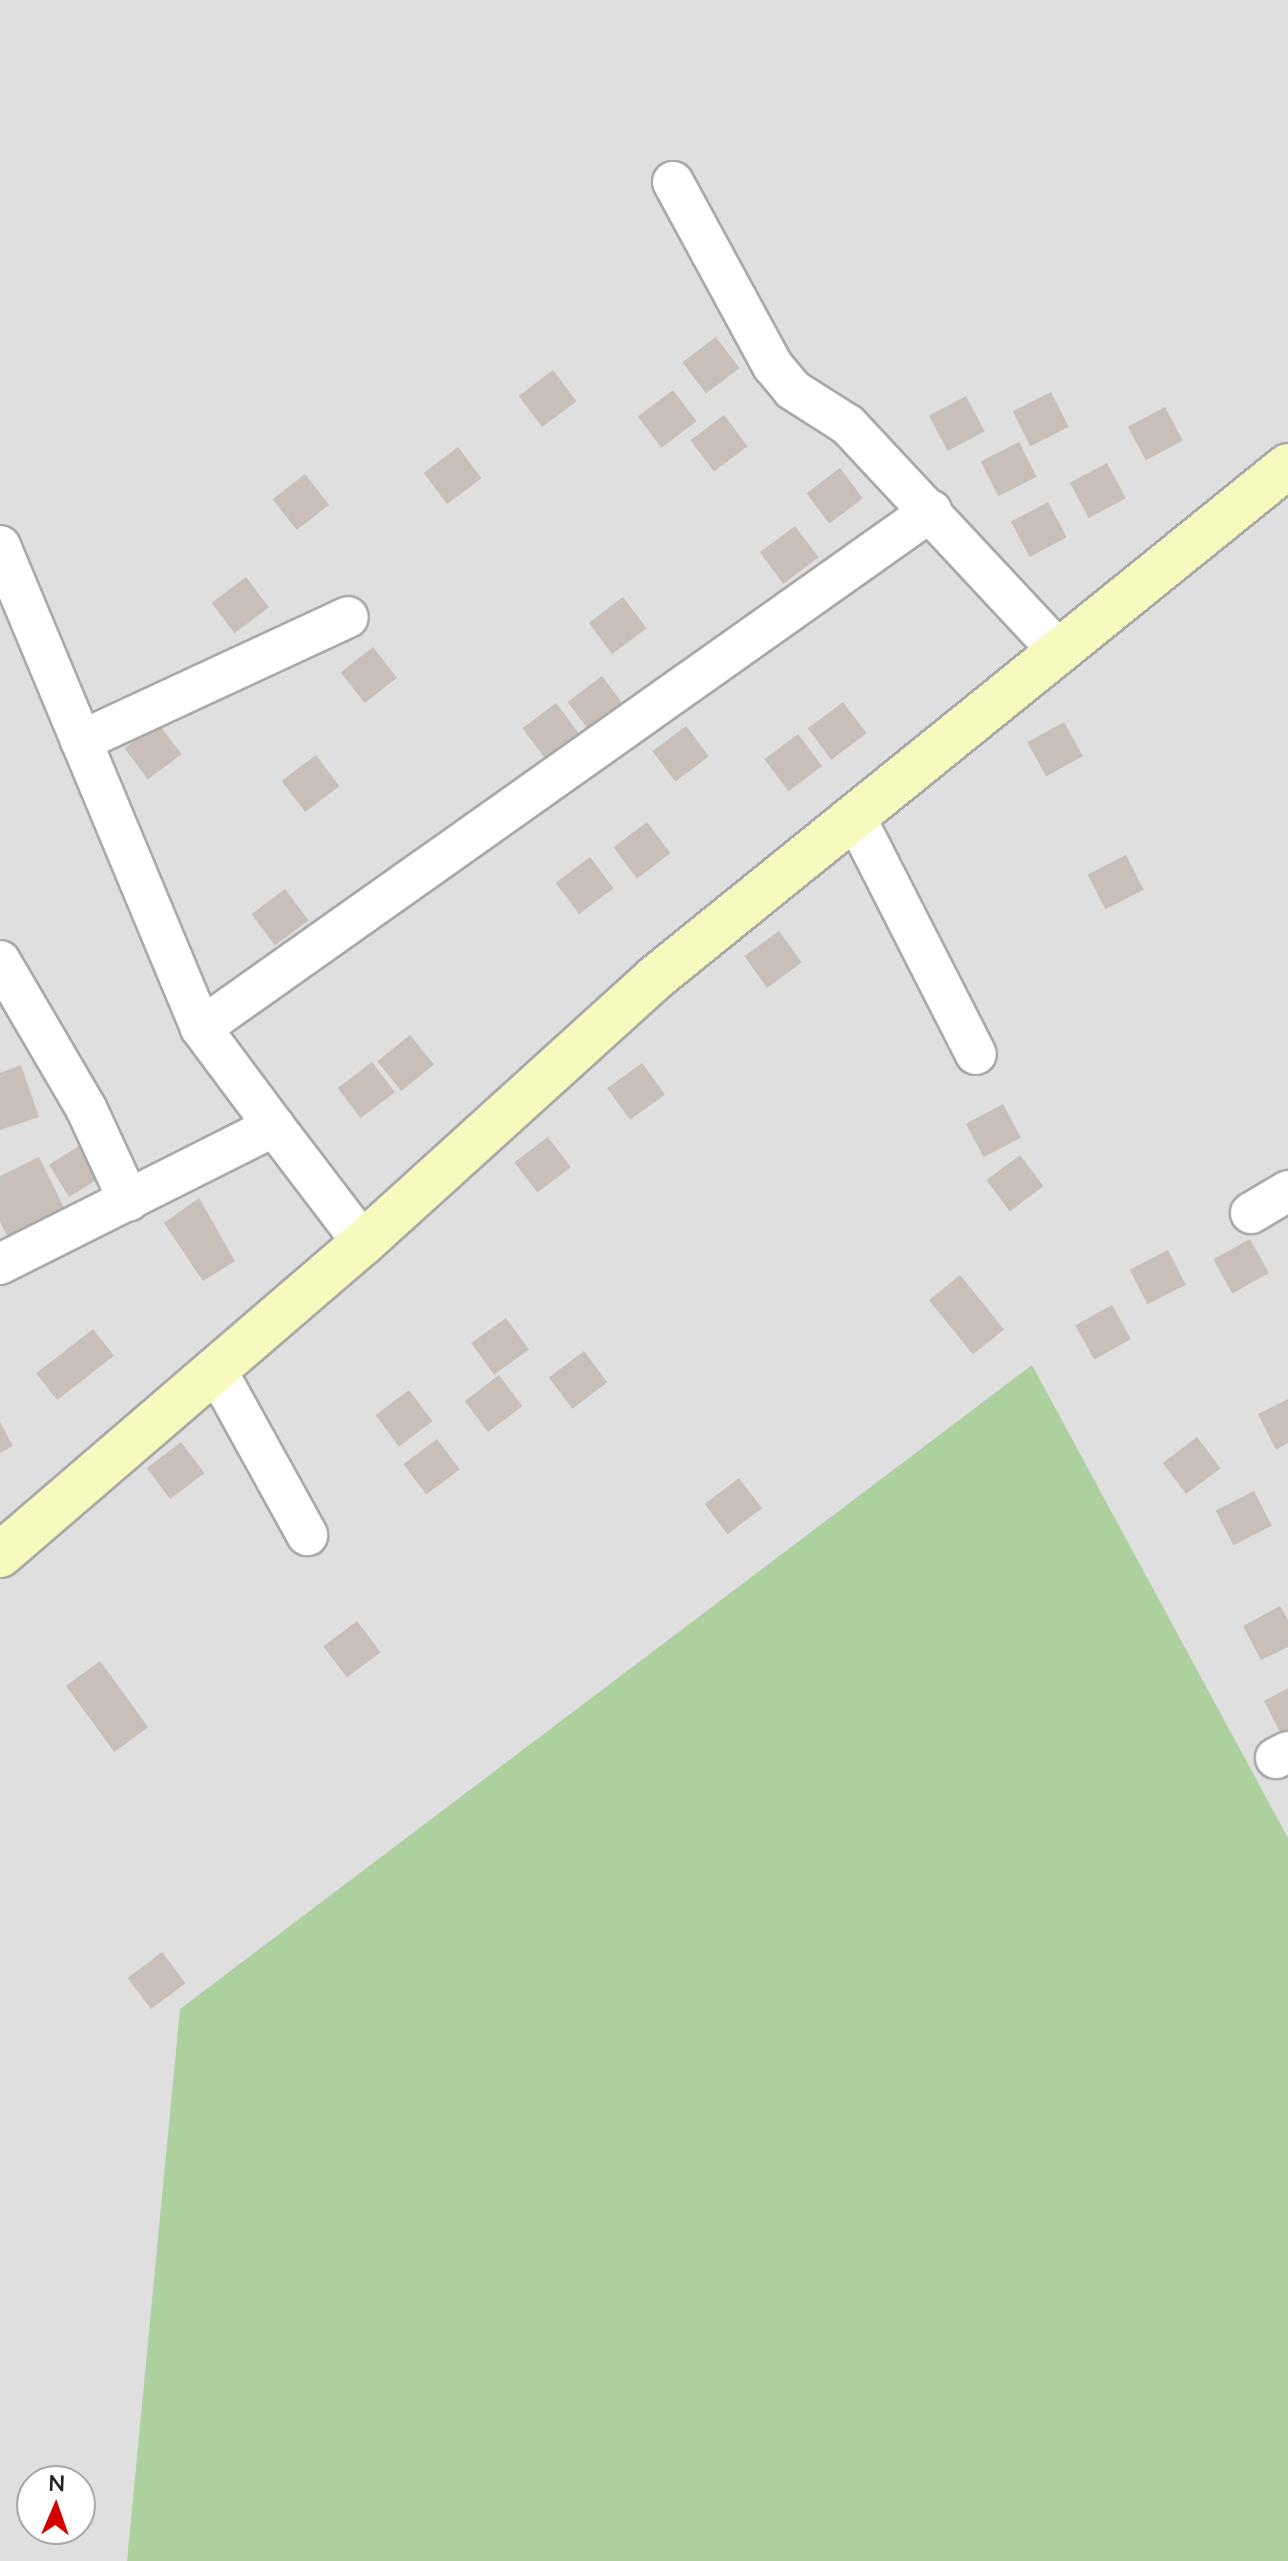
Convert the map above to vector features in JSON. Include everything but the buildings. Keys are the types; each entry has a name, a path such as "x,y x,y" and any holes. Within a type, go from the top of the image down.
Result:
{"street":[{"path":"673,182 773,366 793,390 848,425 1059,651"},
{"path":"0,1555 363,1243 655,978 1288,466"},
{"path":"201,1028 931,511"},
{"path":"0,546 201,1028 363,1243"},
{"path":"81,741 348,617"},
{"path":"855,817 976,1054"},
{"path":"0,961 86,1108 129,1201"},
{"path":"0,1264 274,1126"},
{"path":"1251,1213 1288,1191"},
{"path":"215,1368 307,1535"}],"shaded area":[{"path":"0,0 1288,0 1288,2561 0,2561"}],"green space":[{"path":"1032,1365 1288,1838 1288,2561 127,2561 180,2009"}]}
